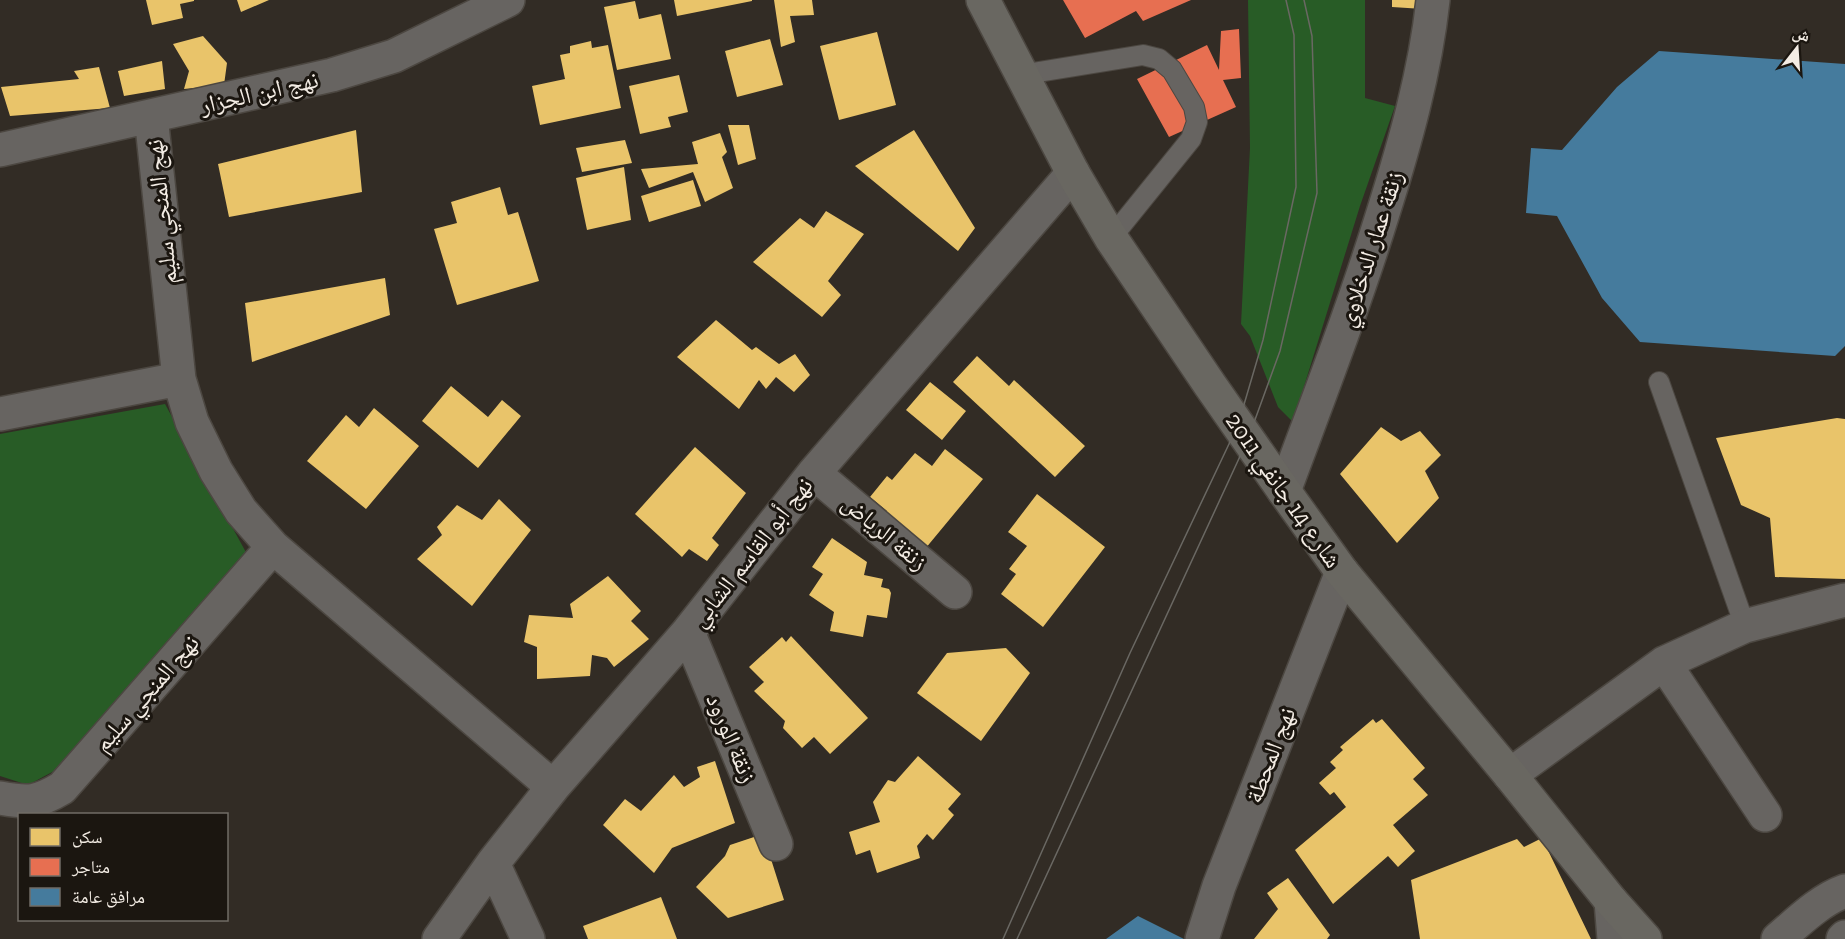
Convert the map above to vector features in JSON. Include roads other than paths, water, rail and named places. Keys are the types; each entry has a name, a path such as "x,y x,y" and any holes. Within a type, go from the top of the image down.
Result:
{"main road":[{"name":"شارع 14 جانفي 2011","path":"983,0 1073,173 1112,238 1284,492 1342,572 1611,901 1645,939"}],"street":[{"name":"نهج ابن الجزار","path":"7,142 151,116 332,75 394,56 508,0"},
{"name":"زنقة عمار الدخلاوي","path":"1284,492 1362,281 1403,150 1428,43 1433,0"},
{"name":"نهج المنجي سليم","path":"151,116 179,379 192,422 216,471 241,510 273,547 553,787"},
{"name":"نهج أبو القاسم الشابي","path":"439,939 553,787 688,632 814,473 1073,173"},
{"path":"0,414 179,379"},
{"name":"زنقة الرياض","path":"814,473 955,592"},
{"name":"نهج المنجي سليم","path":"0,798 27,803 42,800 63,788 273,547"},
{"name":"نهج المحطة","path":"1202,939 1219,886 1342,572"},
{"path":"1510,775 1665,663 1745,626 1845,600"},
{"name":"زنقة الورود","path":"688,632 776,843"},
{"path":"1665,663 1765,815"},
{"path":"494,863 528,939"},
{"path":"1779,939 1836,894 1845,891"},
{"path":"1611,901 1614,939"}],"lane":[{"path":"1020,75 1143,55 1159,59 1172,70 1194,107 1197,122 1191,139 1112,238"},
{"path":"1659,382 1745,626"}],"tram line":[{"path":"1003,939 1130,653 1238,425 1263,340 1296,187 1294,35 1286,0"},
{"path":"1017,939 1248,439 1280,351 1317,193 1312,36 1304,0"}]}
